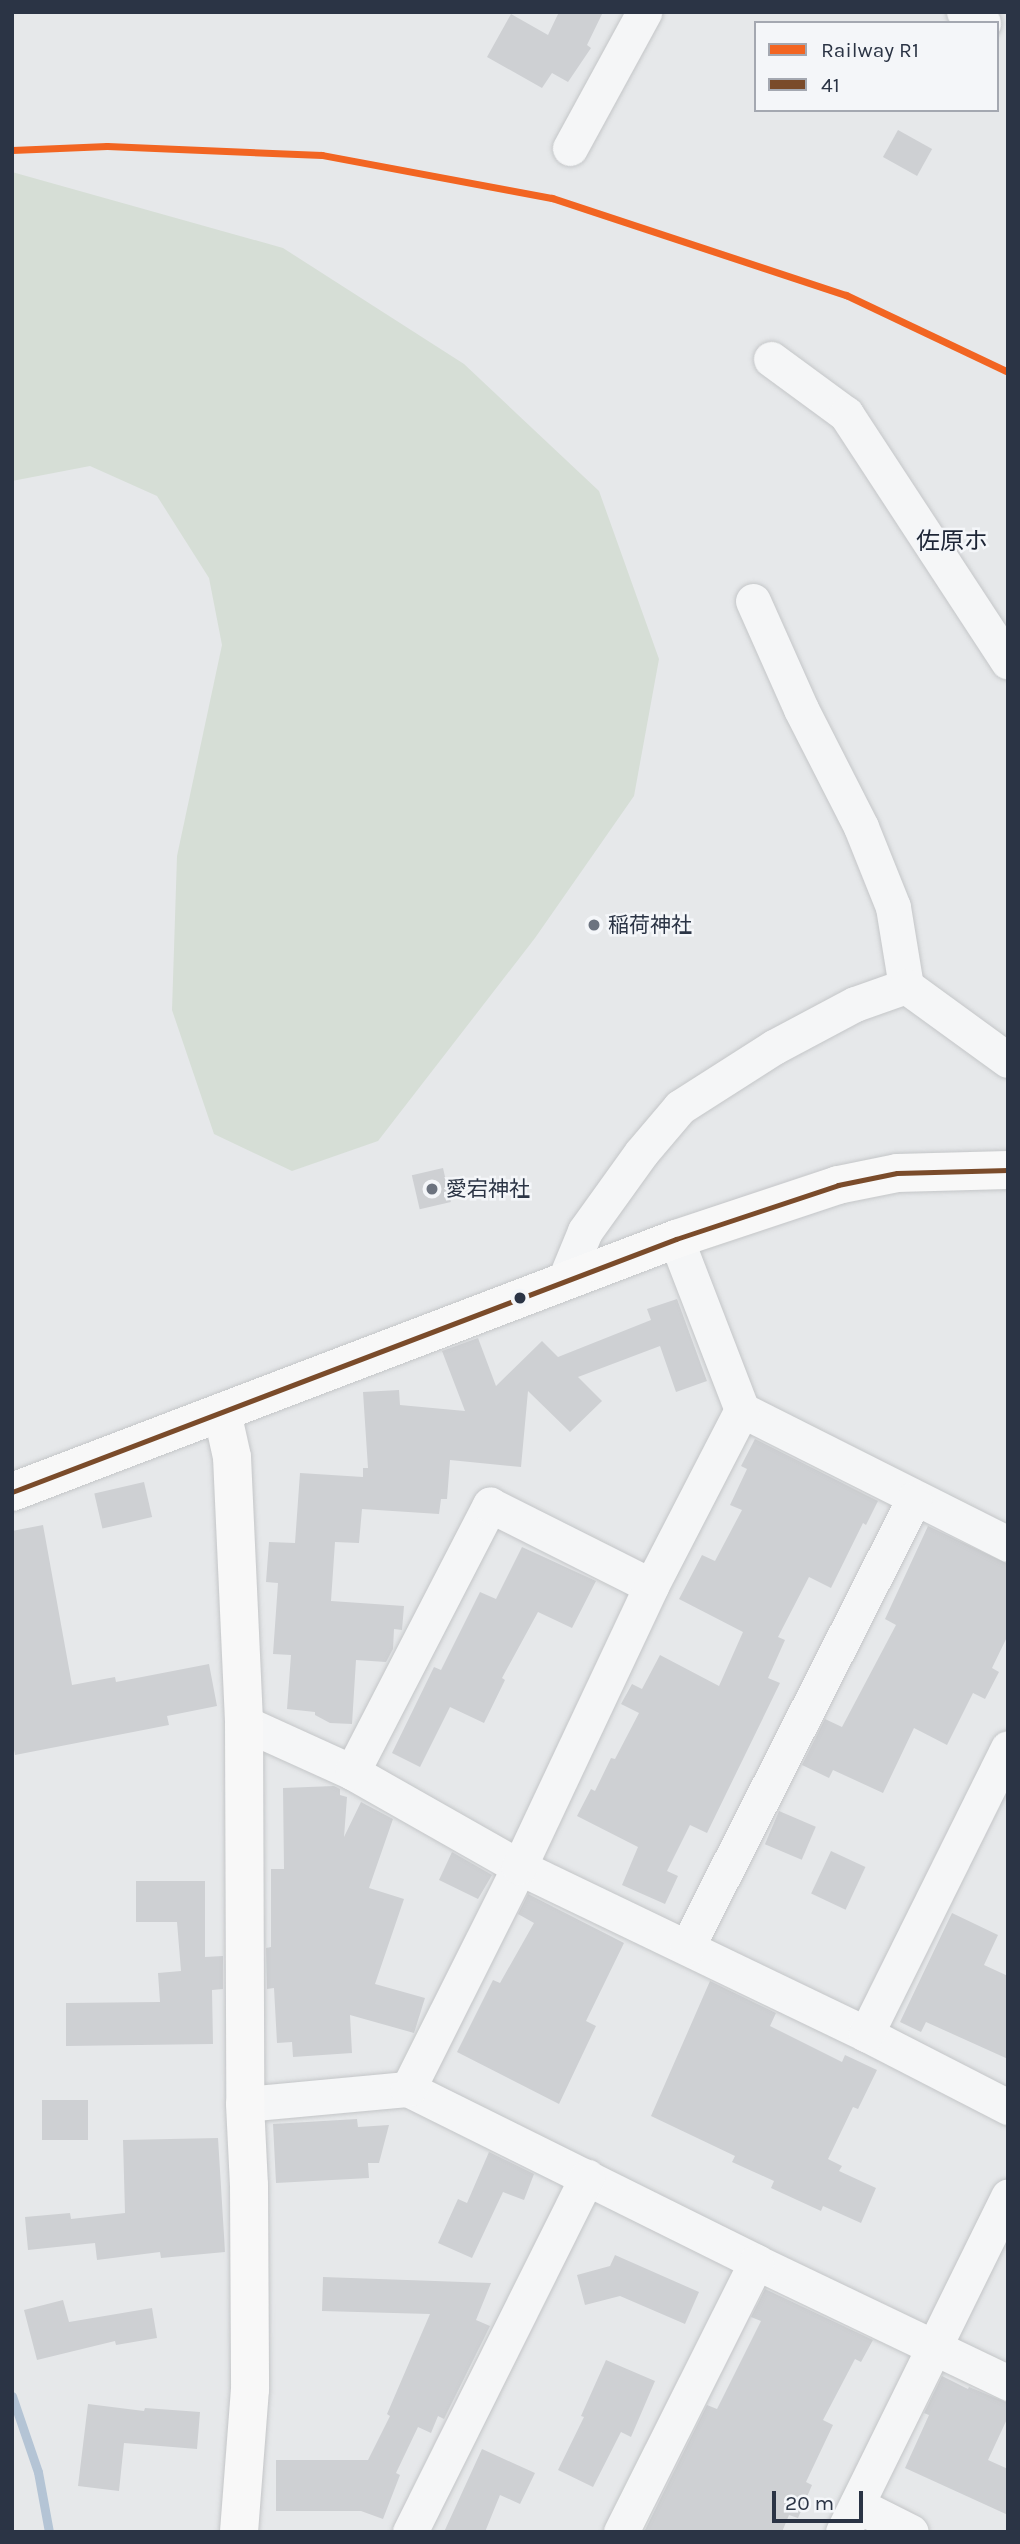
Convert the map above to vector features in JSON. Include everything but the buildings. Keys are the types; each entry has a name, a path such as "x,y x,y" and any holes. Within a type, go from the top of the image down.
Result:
{"main road":[{"path":"12,1492 676,1239 838,1185 897,1173 1008,1170"},
{"path":"222,1412 232,1457 244,1723 245,2104 249,2185 250,2389 239,2532"}],"street":[{"path":"570,148 643,12"},
{"path":"964,12 980,21"},
{"path":"771,359 846,414 1008,662"},
{"path":"753,601 802,709 861,827 892,907 906,986 1008,1060"},
{"path":"564,1282 585,1231 641,1153 680,1107 774,1047 855,1004 906,986"},
{"path":"676,1239 742,1410 914,1499 1008,1544"},
{"path":"408,2089 519,1867 652,1586 742,1410"},
{"path":"687,1947 914,1499"},
{"path":"352,1772 490,1505 652,1586"},
{"path":"244,1723 352,1772 519,1867 866,2034 1008,2107"},
{"path":"866,2034 1008,1748"},
{"path":"245,2104 408,2089 1008,2384"},
{"path":"410,2532 587,2177"},
{"path":"911,2532 850,2519 1008,2196"},
{"path":"621,2532 756,2262"}],"shaded area":[{"path":"12,172 283,248 464,364 599,491 659,659 634,796 535,938 378,1141 292,1171 214,1134 172,1010 177,856 222,645 209,578 157,496 90,466 12,481"}],"waterway":[{"path":"12,2396 38,2472 49,2532"}],"rail line":[{"name":"R1","path":"12,150 107,146 322,155 552,198 846,295 1008,372"}],"transit line":[{"name":"41","path":"12,1492 676,1239 838,1185 897,1173 1008,1170"}],"place":[{"name":"稲荷神社","path":"594,925"},
{"name":"愛宕神社","path":"432,1189"}],"district":[{"name":"佐原ホ","path":"952,542"}]}
